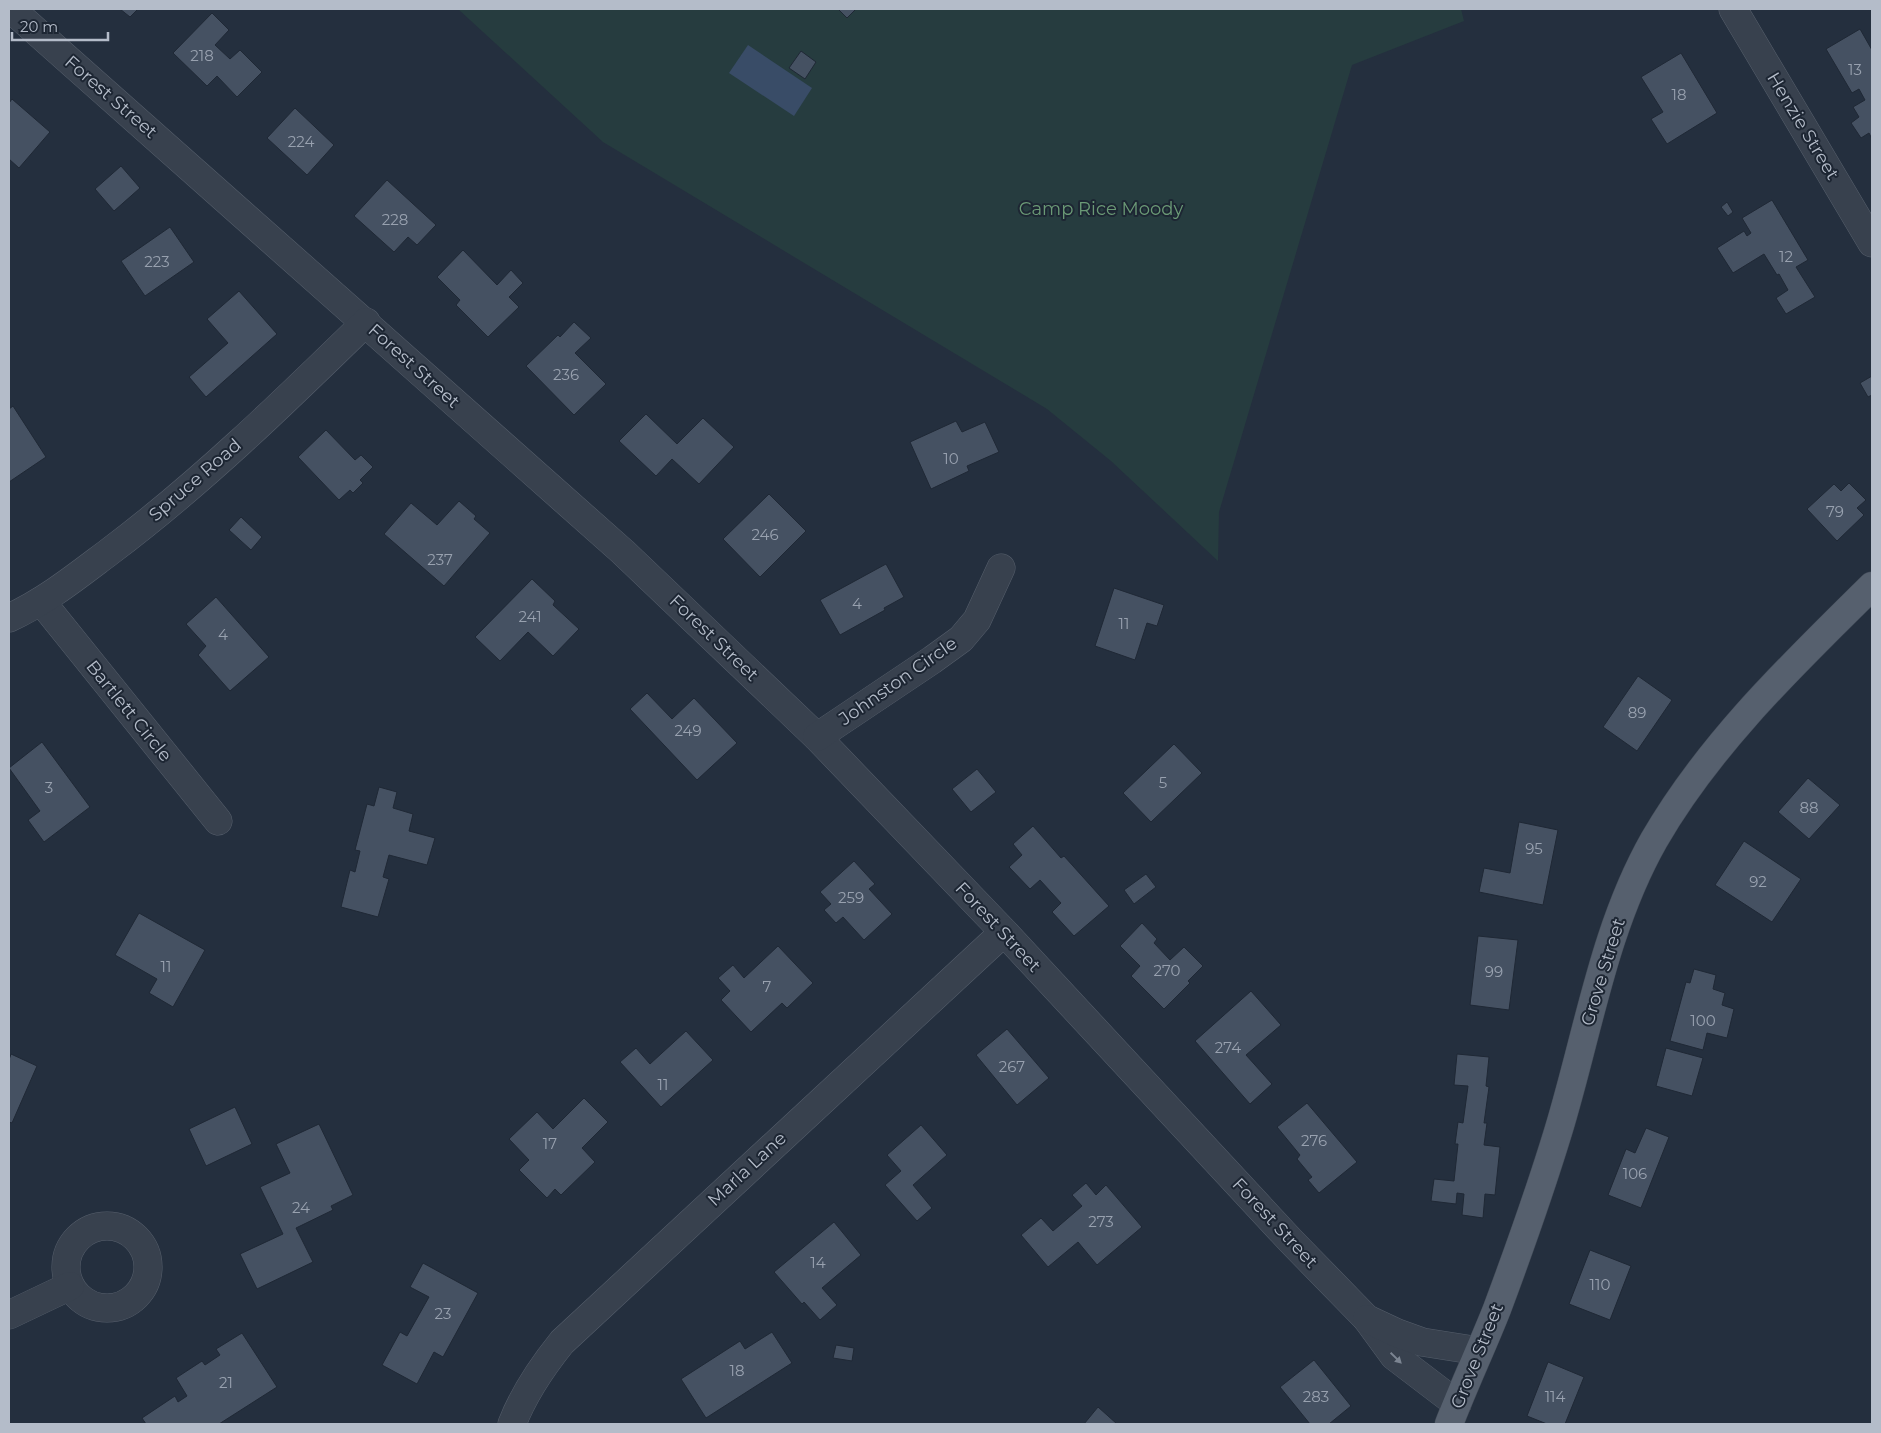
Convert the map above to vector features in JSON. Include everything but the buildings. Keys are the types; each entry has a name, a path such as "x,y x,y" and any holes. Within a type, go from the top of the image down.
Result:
{"main road":[{"name":"Grove Street","path":"1453,1414 1533,1212 1558,1130 1594,994 1609,946 1626,899 1653,842 1687,789 1736,725 1872,586"}],"street":[{"name":"Henzie Street","path":"1733,9 1872,243"},
{"name":"Forest Street","path":"16,22 366,322 623,552 818,737 1004,932 1290,1240 1367,1319 1394,1356 1453,1414"},
{"name":"Spruce Road","path":"9,618 41,601 171,504 289,398 366,322"},
{"name":"Johnston Circle","path":"818,737 960,639 977,620 1001,568"},
{"name":"Bartlett Circle","path":"41,601 218,821"},
{"name":"Marla Lane","path":"512,1424 527,1390 562,1342 1004,932"},
{"path":"9,1315 70,1286"},
{"name":"Forest Street","path":"1367,1319 1422,1342 1479,1351"}],"green space":[{"name":"Camp Rice Moody","path":"458,9 1461,9 1464,21 1352,65 1219,512 1218,561 1111,461 1047,409 603,142"}],"water":[{"path":"748,45 812,88 794,116 729,73"}]}
